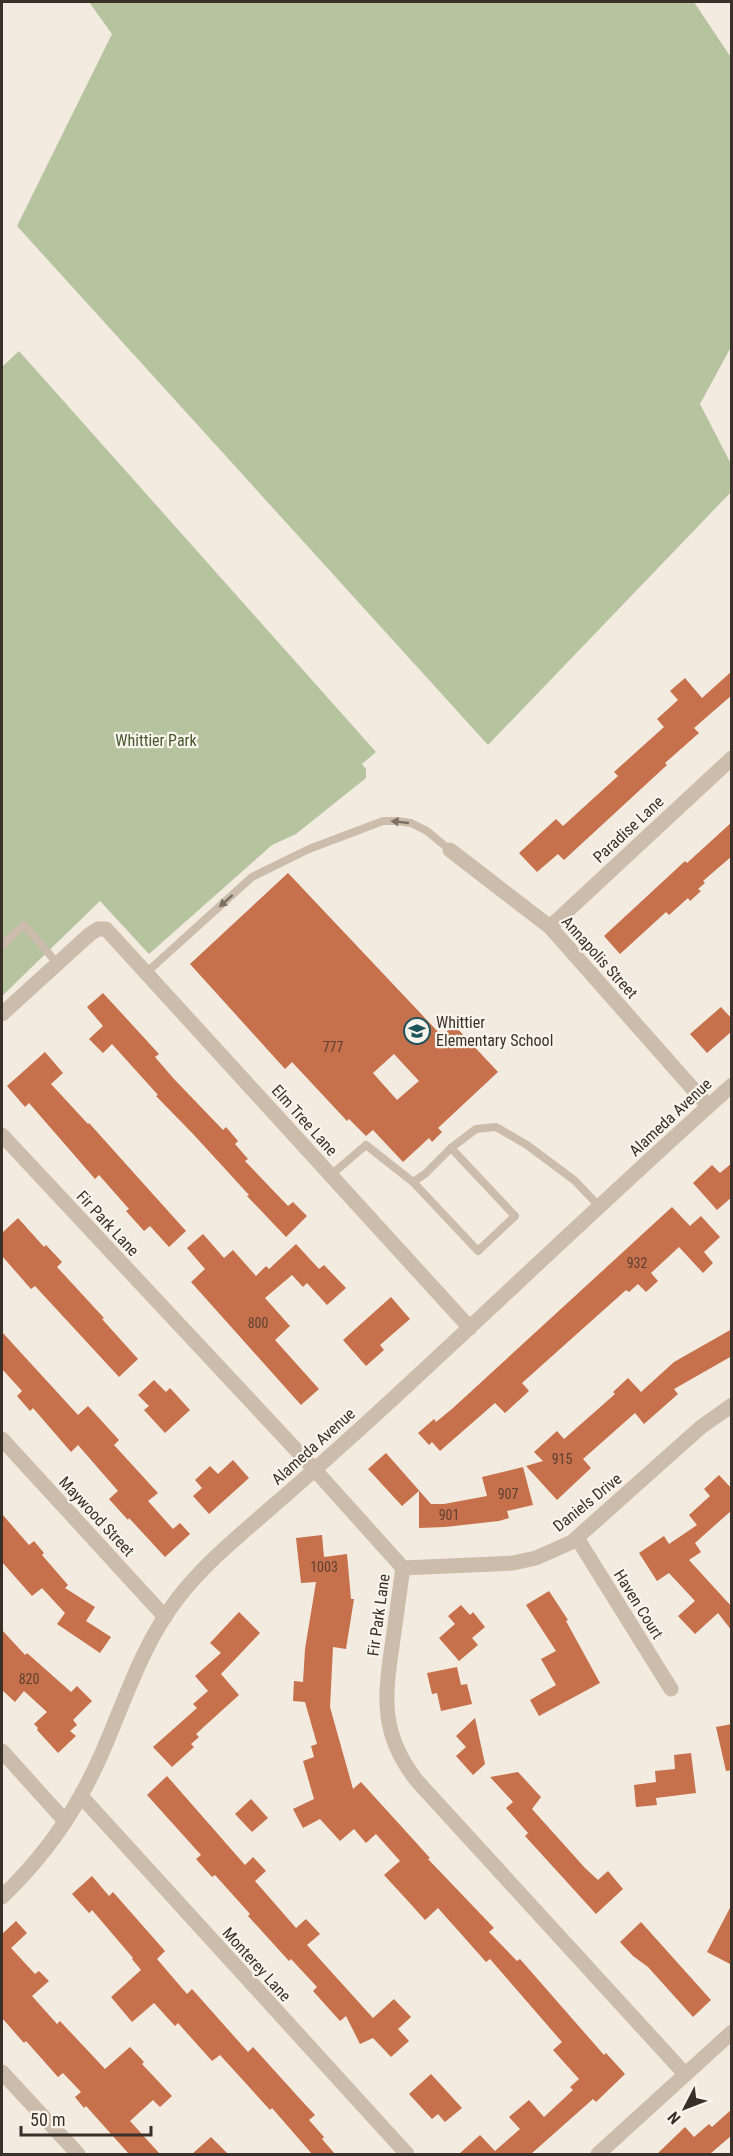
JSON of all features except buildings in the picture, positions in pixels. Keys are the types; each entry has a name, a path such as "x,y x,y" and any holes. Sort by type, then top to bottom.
{"street":[{"name":"Paradise Lane","path":"550,927 732,758"},
{"name":"Annapolis Street","path":"450,850 550,927 708,1106"},
{"name":"Elm Tree Lane","path":"57,963 95,930 105,928 470,1328"},
{"path":"2,1014 57,963"},
{"name":"Alameda Avenue","path":"2,1897 36,1863 81,1796 143,1657 165,1617 193,1580 221,1551 315,1470 732,1085"},
{"name":"Fir Park Lane","path":"2,1135 315,1470 403,1568 386,1687 386,1710 399,1753 417,1781 685,2074"},
{"name":"Daniels Drive","path":"403,1568 513,1563 536,1558 577,1538 701,1427 732,1405"},
{"name":"Maywood Street","path":"2,1439 165,1617"},
{"name":"Haven Court","path":"577,1538 671,1689"},
{"path":"2,1751 65,1821"},
{"name":"Monterey Lane","path":"81,1796 406,2154"},
{"path":"598,2154 732,2032"},
{"path":"2,2072 78,2154"}],"lane":[{"path":"147,972 252,877 309,849 383,821 396,820 411,823 428,831 450,850"},
{"path":"2,945 24,925 57,963"},
{"path":"413,1182 476,1129 496,1127 527,1145 574,1180 600,1207"},
{"path":"331,1175 366,1145 413,1182 478,1251 515,1216 451,1148"}],"green space":[{"path":"89,2 694,2 732,59 731,347 700,404 731,464 731,492 488,745 17,226 112,34"},
{"name":"Whittier Park","path":"19,351 376,752 362,764 366,769 366,778 296,834 272,845 149,954 100,901 2,996 2,367"}],"place":[{"name":"Whittier Elementary School","path":"417,1031"}]}
